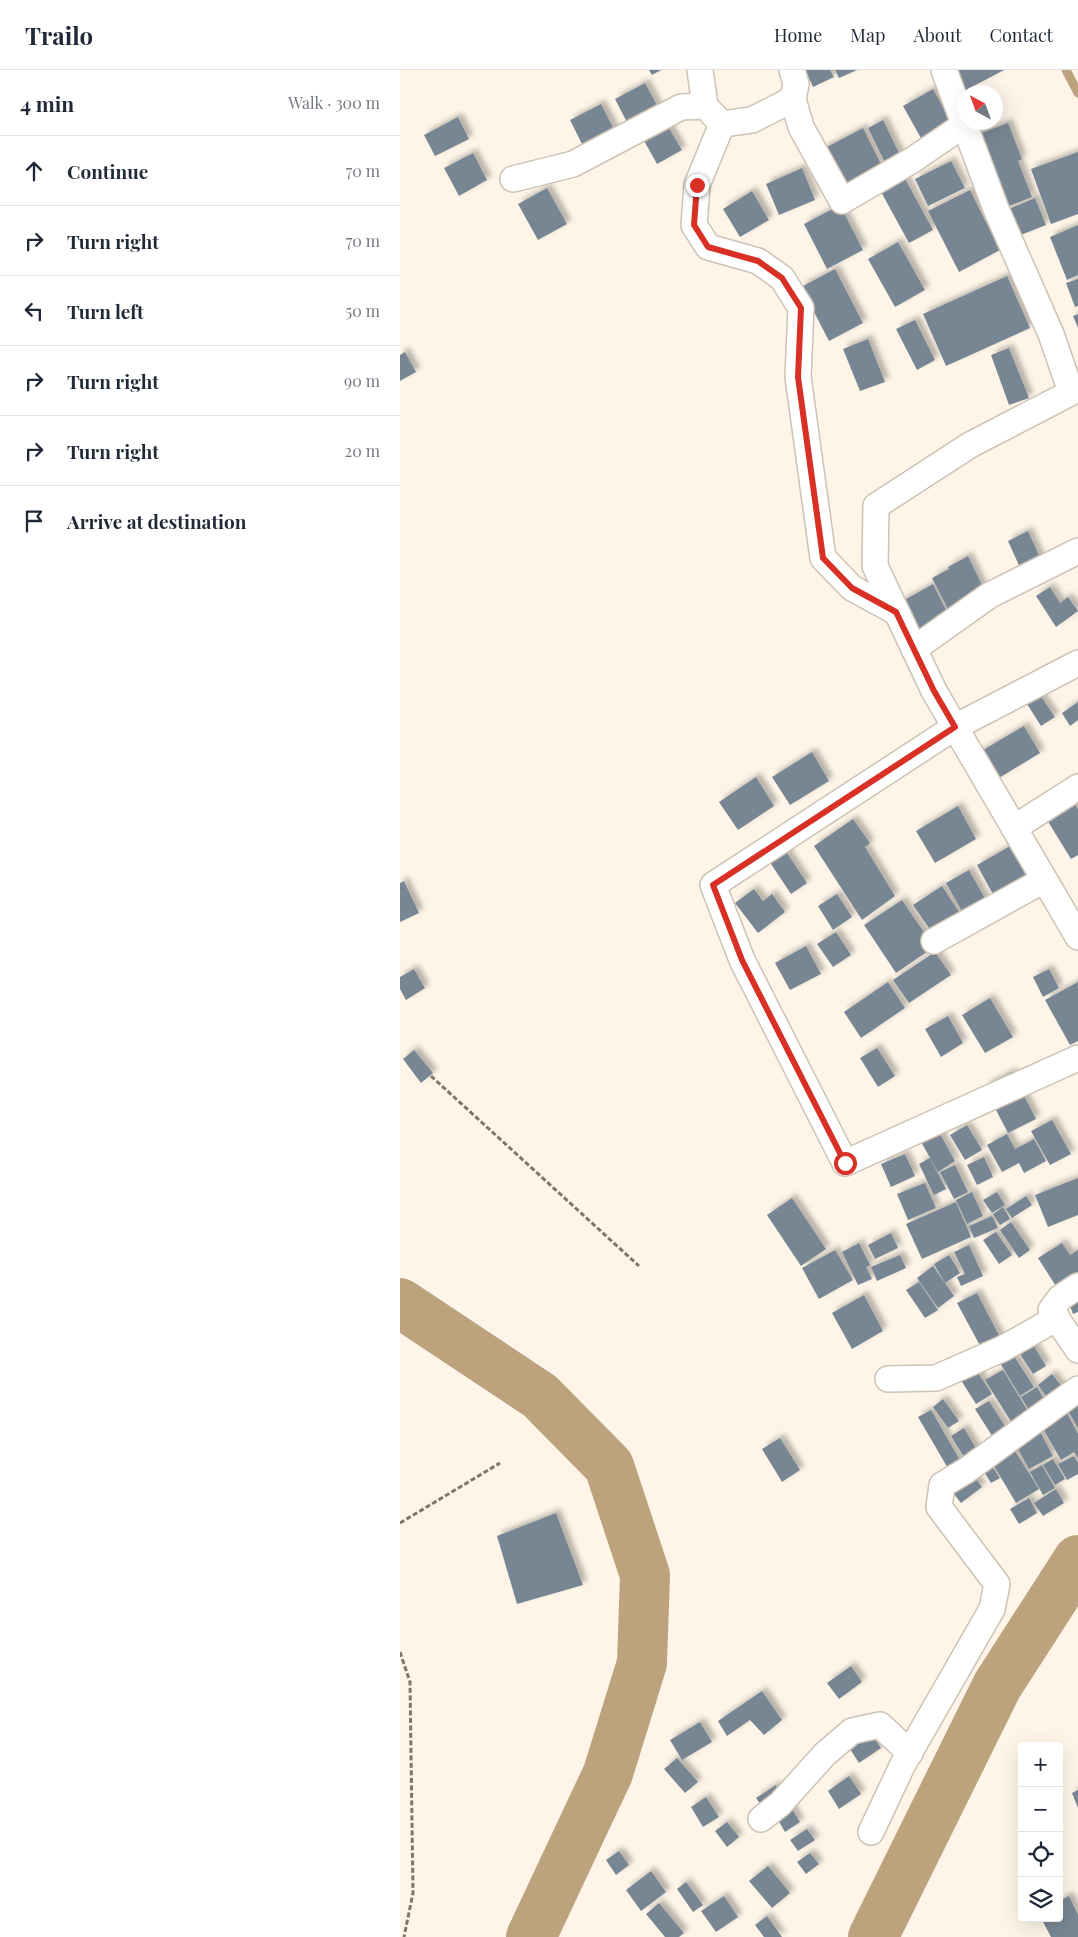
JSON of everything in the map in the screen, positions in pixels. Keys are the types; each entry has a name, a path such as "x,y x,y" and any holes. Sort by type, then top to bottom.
{"street":[{"path":"700,70 714,115 697,185 694,225 708,247 758,261 782,278 801,308 798,377 823,558 852,588 896,612"},
{"path":"792,70 796,84 793,99 801,127 842,200 911,161 958,129"},
{"path":"944,70 958,108"},
{"path":"512,179 573,164 681,108 752,120 793,99"},
{"path":"966,130 996,209 1074,391 970,445 876,506 875,566 934,691 1044,880 1071,911 1078,937"},
{"path":"914,649 990,595 1078,551"},
{"path":"1078,663 955,727 713,885 742,960 845,1163 1078,1058"},
{"path":"1014,828 1078,787"},
{"path":"934,941 1044,880"},
{"path":"1078,1286 1060,1298 1051,1310 1078,1350"},
{"path":"888,1379 936,1378 1002,1348 1057,1318"},
{"path":"871,1832 910,1753 992,1609 997,1584 939,1508 942,1485 966,1470 1078,1389"},
{"path":"761,1819 780,1804 825,1754 852,1731 880,1725 910,1753"}],"path":[{"path":"431,1076 639,1266"},
{"path":"400,1524 500,1463"},
{"path":"400,1652 410,1682 413,1893 404,1937"}],"building":[{"path":"649,70 661,70 652,75"},
{"path":"805,70 830,70 834,77 813,87"},
{"path":"835,70 857,70 839,78"},
{"path":"953,70 1004,70 975,85 961,85"},
{"path":"645,83 660,111 629,126 615,99"},
{"path":"933,89 952,123 922,140 903,106"},
{"path":"601,104 616,133 584,148 570,120"},
{"path":"458,117 469,139 435,156 424,135"},
{"path":"883,120 901,157 886,165 868,128"},
{"path":"1008,123 1022,159 1018,161 1032,197 1002,209 973,136 989,130 1003,130 1003,125"},
{"path":"667,125 682,150 657,164 643,139"},
{"path":"863,128 882,166 840,188 821,150"},
{"path":"1078,152 1078,214 1051,224 1031,169"},
{"path":"473,153 487,180 459,196 444,168"},
{"path":"951,161 965,188 928,206 915,179"},
{"path":"802,168 815,200 779,215 766,184"},
{"path":"904,177 933,230 909,243 880,190"},
{"path":"547,188 567,224 538,240 518,204"},
{"path":"970,190 1000,250 959,272 928,211"},
{"path":"752,191 769,220 740,237 723,209"},
{"path":"1035,198 1046,225 1013,238 1002,212"},
{"path":"840,205 863,250 827,269 804,224"},
{"path":"1078,225 1078,275 1067,280 1050,237"},
{"path":"898,242 925,290 895,307 868,259"},
{"path":"835,269 863,323 829,341 801,287"},
{"path":"1007,276 1030,328 946,366 923,314"},
{"path":"1078,279 1078,306 1075,307 1066,283"},
{"path":"1078,314 1078,328 1073,316"},
{"path":"915,320 935,360 917,370 896,329"},
{"path":"868,339 885,382 860,391 843,349"},
{"path":"1009,348 1029,398 1009,405 991,355"},
{"path":"405,352 416,372 400,381 400,355"},
{"path":"1028,531 1042,562 1022,572 1008,541"},
{"path":"968,556 985,591 948,609 932,578"},
{"path":"933,584 949,616 918,638 899,603"},
{"path":"1050,587 1060,603 1068,597 1078,611 1056,627 1036,596"},
{"path":"1040,695 1055,717 1041,726 1027,704"},
{"path":"1078,702 1078,720 1070,726 1062,713"},
{"path":"1024,726 1040,753 994,781 978,753"},
{"path":"812,752 829,781 790,805 772,777"},
{"path":"756,777 774,806 738,830 719,802"},
{"path":"1074,803 1078,809 1078,855 1071,859 1047,820"},
{"path":"958,806 976,839 935,863 916,831"},
{"path":"853,819 870,843 865,847 895,896 862,920 814,846"},
{"path":"1012,845 1032,880 996,900 977,865"},
{"path":"785,850 807,883 791,894 769,861"},
{"path":"969,870 987,902 964,915 946,883"},
{"path":"404,881 419,913 400,922 400,883"},
{"path":"942,886 961,915 933,934 913,905"},
{"path":"754,889 763,901 772,894 785,912 758,933 735,903"},
{"path":"837,894 852,917 833,930 818,906"},
{"path":"902,900 934,947 896,973 864,925"},
{"path":"836,932 851,955 833,967 817,944"},
{"path":"806,946 821,974 790,990 775,963"},
{"path":"935,952 951,975 909,1003 893,980"},
{"path":"414,969 425,988 406,1000 400,989 400,977"},
{"path":"1049,969 1059,988 1043,997 1033,977"},
{"path":"888,982 905,1008 861,1038 844,1012"},
{"path":"1078,982 1078,1041 1070,1045 1045,1000"},
{"path":"990,998 1013,1037 985,1053 962,1015"},
{"path":"948,1016 963,1043 941,1057 925,1029"},
{"path":"877,1048 895,1076 878,1087 860,1058"},
{"path":"414,1050 433,1073 421,1083 403,1059"},
{"path":"1012,1072 1036,1119 1008,1133 984,1087"},
{"path":"1052,1120 1071,1154 1050,1165 1031,1131"},
{"path":"967,1125 982,1150 965,1160 950,1135"},
{"path":"938,1130 955,1161 938,1172 920,1140"},
{"path":"1007,1134 1015,1149 1034,1139 1046,1161 1024,1173 1019,1163 1002,1172 987,1145"},
{"path":"905,1154 915,1176 891,1187 881,1164"},
{"path":"984,1157 993,1177 977,1185 967,1165"},
{"path":"930,1158 946,1189 934,1195 919,1164"},
{"path":"955,1165 968,1192 954,1199 940,1172"},
{"path":"1078,1178 1078,1215 1048,1227 1035,1195"},
{"path":"925,1183 936,1208 908,1220 897,1194"},
{"path":"972,1192 983,1216 967,1224 956,1200"},
{"path":"997,1192 1005,1205 992,1213 983,1200"},
{"path":"1026,1196 1032,1205 1012,1218 1006,1209"},
{"path":"792,1198 826,1249 801,1266 767,1215"},
{"path":"956,1202 971,1237 922,1259 906,1224"},
{"path":"1003,1207 1010,1219 1000,1225 993,1214"},
{"path":"992,1216 998,1228 974,1238 969,1226"},
{"path":"1011,1222 1030,1250 1019,1258 1000,1230"},
{"path":"996,1232 1012,1255 999,1264 983,1240"},
{"path":"891,1233 898,1248 875,1259 868,1245"},
{"path":"859,1243 870,1265 866,1267 872,1279 858,1285 842,1252"},
{"path":"1062,1243 1070,1255 1078,1250 1078,1279 1059,1291 1038,1258"},
{"path":"969,1245 983,1276 961,1286 957,1277 965,1274 954,1252"},
{"path":"835,1250 853,1280 819,1299 802,1268"},
{"path":"900,1255 906,1268 877,1281 871,1267"},
{"path":"949,1255 960,1273 945,1283 934,1264"},
{"path":"933,1266 954,1296 938,1308 917,1278"},
{"path":"919,1282 938,1310 925,1318 906,1290"},
{"path":"977,1293 1003,1343 984,1353 957,1303"},
{"path":"864,1295 883,1331 852,1349 832,1313"},
{"path":"1078,1297 1078,1312 1073,1314 1068,1301"},
{"path":"1032,1343 1046,1366 1033,1374 1018,1351"},
{"path":"1010,1350 1034,1387 1020,1396 997,1358"},
{"path":"974,1367 992,1394 976,1404 959,1377"},
{"path":"1003,1370 1032,1418 1015,1428 985,1380"},
{"path":"1052,1374 1066,1392 1051,1403 1038,1385"},
{"path":"1037,1387 1049,1408 1033,1417 1021,1397"},
{"path":"943,1399 959,1421 948,1428 933,1407"},
{"path":"989,1401 1008,1431 994,1439 975,1409"},
{"path":"1078,1406 1078,1428 1068,1411"},
{"path":"931,1410 961,1462 949,1470 918,1417"},
{"path":"1067,1413 1078,1434 1078,1458 1074,1452 1061,1460 1042,1427"},
{"path":"964,1428 980,1455 967,1462 951,1436"},
{"path":"1038,1428 1053,1456 1029,1469 1014,1442"},
{"path":"780,1438 800,1470 782,1482 762,1449"},
{"path":"1013,1448 1039,1489 1016,1503 991,1461"},
{"path":"1074,1456 1078,1463 1078,1474 1067,1480 1058,1464"},
{"path":"1053,1459 1065,1479 1055,1485 1043,1465"},
{"path":"989,1462 1000,1478 991,1483 981,1467"},
{"path":"1042,1465 1055,1488 1043,1495 1030,1472"},
{"path":"970,1472 982,1487 961,1503 949,1488"},
{"path":"1056,1489 1064,1503 1043,1516 1034,1503"},
{"path":"1029,1498 1037,1513 1019,1524 1010,1509"},
{"path":"556,1513 583,1585 517,1604 497,1536"},
{"path":"851,1666 862,1682 839,1699 827,1683"},
{"path":"762,1691 782,1720 764,1735 750,1720 727,1736 718,1721"},
{"path":"862,1720 881,1748 859,1763 841,1735"},
{"path":"700,1722 712,1742 682,1760 670,1740"},
{"path":"677,1758 698,1782 685,1793 664,1769"},
{"path":"849,1776 861,1794 839,1809 828,1791"},
{"path":"776,1785 785,1799 766,1812 756,1798"},
{"path":"1078,1790 1078,1808 1072,1793"},
{"path":"706,1797 719,1817 703,1827 691,1807"},
{"path":"790,1806 800,1822 785,1832 775,1815"},
{"path":"727,1822 739,1837 727,1847 715,1831"},
{"path":"807,1829 815,1840 798,1851 790,1840"},
{"path":"619,1851 629,1865 616,1875 606,1860"},
{"path":"810,1853 819,1864 806,1874 797,1862"},
{"path":"768,1866 790,1893 772,1908 749,1881"},
{"path":"651,1871 666,1892 641,1911 626,1890"},
{"path":"686,1882 703,1905 693,1912 677,1889"},
{"path":"724,1896 738,1917 716,1932 701,1911"},
{"path":"1069,1896 1078,1915 1078,1937 1051,1937 1043,1922 1063,1922 1063,1899"},
{"path":"659,1903 684,1933 679,1937 665,1937 646,1914"},
{"path":"767,1916 782,1937 764,1937 755,1925"}],"waterway":[{"path":"1066,70 1078,93"},
{"path":"400,1303 540,1396 609,1466 645,1575 642,1663 608,1773 531,1937"},
{"path":"873,1937 997,1686 1078,1560"}],"route":[{"path":"697,185 694,225 708,247 758,261 782,278 801,308 798,377 823,558 852,588 896,612 934,691 955,727 713,885 742,960 845,1163"}]}
